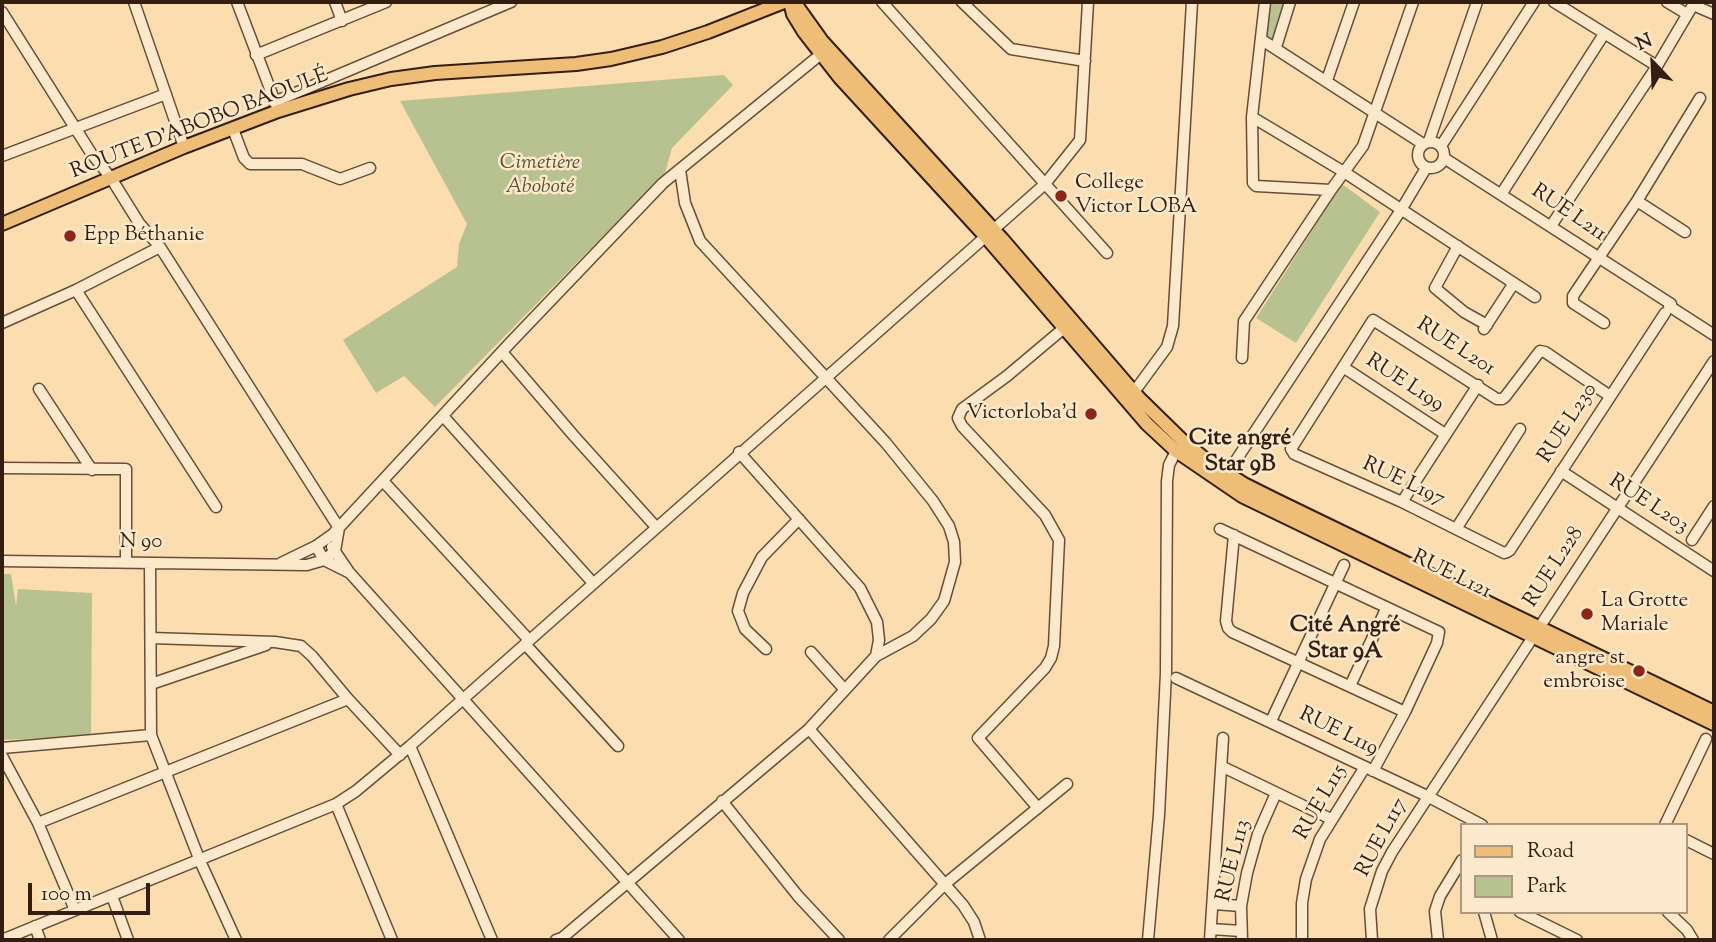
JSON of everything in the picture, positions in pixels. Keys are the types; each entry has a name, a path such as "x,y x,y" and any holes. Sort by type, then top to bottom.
{"main road":[{"name":"ROUTE D'ABOBO BAOULÉ","path":"2,224 233,129 276,106 402,77 611,59 662,47 760,6 784,2"},
{"path":"791,2 799,23 824,51 1134,392 1183,441 1227,474 1536,633 1714,712"},
{"name":"RUE L121","path":"989,233 1064,328 1147,424 1177,451 1242,496 1536,633 1714,724"}],"street":[{"path":"134,2 184,147"},
{"path":"237,2 276,106 511,2"},
{"path":"335,2 342,21"},
{"path":"256,55 386,2"},
{"path":"882,2 1107,253"},
{"path":"962,2 1010,49 1084,61"},
{"path":"2,940 336,804 400,755 739,452 1045,184 1080,140 1088,2"},
{"path":"1134,392 1167,346 1173,326 1192,2"},
{"path":"1265,2 1252,117 1253,183 1256,186 1331,190"},
{"path":"1276,47 1290,2"},
{"path":"1327,80 1354,2"},
{"path":"1242,358 1244,321 1363,146 1413,2"},
{"path":"1426,168 1417,157 1417,152 1426,143 1477,2"},
{"path":"1227,474 1426,168 1439,165 1444,158 1441,146 1534,2"},
{"path":"1554,2 1657,66"},
{"path":"1667,2 1687,15"},
{"path":"1551,226 1657,66 1693,5 1714,14"},
{"path":"2,12 75,129 111,178 139,223 160,247 339,528 335,551 324,560"},
{"path":"1502,193 1604,34"},
{"path":"1262,40 1376,114 1426,143 1441,146"},
{"name":"N 90","path":"281,563 321,544 339,528 663,183 824,51"},
{"path":"2,156 166,94"},
{"path":"1604,323 1572,300 1700,98"},
{"path":"1252,117 1344,172 1535,297"},
{"path":"233,129 244,158 250,164 302,164 340,179 370,169"},
{"name":"RUE L211","path":"1444,158 1502,193 1668,307 1714,335"},
{"path":"561,939 809,729 876,656 913,635 931,619 944,601 955,562 954,542 949,526 933,501 826,377 700,241 685,203 680,170"},
{"path":"1637,201 1685,232"},
{"path":"1458,246 1435,288 1485,328 1514,284"},
{"path":"2,323 76,290 160,247"},
{"path":"76,290 216,507"},
{"name":"RUE L230","path":"1504,552 1510,550 1668,307"},
{"name":"RUE L201","path":"1343,367 1370,323 1376,320 1497,399 1502,400 1540,351 1610,396"},
{"path":"1038,808 978,737 1045,668 1051,658 1054,646 1059,540 1045,515 962,426 958,418 962,409 1007,376 1064,328"},
{"path":"502,352 656,527"},
{"name":"RUE L228","path":"1427,796 1714,361"},
{"name":"RUE L199","path":"1343,367 1445,434"},
{"name":"RUE L197","path":"1343,367 1292,445 1294,454 1402,502 1504,552"},
{"path":"1402,502 1478,385"},
{"path":"39,389 92,470"},
{"path":"443,416 593,583"},
{"path":"1455,529 1520,429"},
{"path":"1148,940 1159,815 1166,673 1167,481 1169,465 1177,451"},
{"path":"739,452 848,574 869,605 877,622 879,640 876,656"},
{"path":"2,468 126,469 126,563"},
{"name":"RUE L203","path":"1561,471 1714,571"},
{"path":"383,481 618,746"},
{"path":"1692,540 1714,506"},
{"path":"766,649 745,629 738,611 743,593 762,557 799,519"},
{"path":"1220,529 1386,608 1350,686"},
{"path":"1234,535 1226,621 1228,628 1405,712"},
{"path":"321,544 335,551 349,572 679,940"},
{"path":"321,544 324,560"},
{"path":"324,560 349,572"},
{"name":"N 90","path":"2,561 307,565 324,560"},
{"path":"150,563 151,735 200,860 236,940"},
{"path":"1271,721 1344,565"},
{"name":"RUE L115","path":"1302,940 1302,903 1306,879 1320,839 1405,712 1437,643 1439,632 1386,608"},
{"path":"151,638 275,642 301,646 400,755"},
{"path":"151,684 275,642"},
{"path":"811,652 845,690"},
{"name":"RUE L119","path":"1176,678 1271,721 1478,823"},
{"path":"38,823 348,699"},
{"path":"809,729 945,884 974,922 980,940"},
{"path":"2,748 151,735"},
{"path":"1210,940 1223,738"},
{"path":"1666,823 1706,738"},
{"path":"410,746 492,940"},
{"path":"2,756 38,823 75,910"},
{"path":"1223,767 1331,819"},
{"path":"889,940 945,884 1067,784"},
{"name":"RUE L113","path":"1241,936 1241,906 1258,834 1276,793"},
{"name":"RUE L117","path":"1372,940 1370,909 1382,871 1427,796"},
{"path":"722,801 798,897 839,940"},
{"path":"336,804 392,940"},
{"path":"1688,841 1714,855"},
{"path":"1438,940 1435,911 1440,896 1460,863"},
{"path":"1452,876 1460,881"},
{"path":"112,896 128,940"},
{"path":"1214,904 1241,906"},
{"path":"1485,914 1492,940"},
{"path":"1524,914 1577,940"},
{"path":"1670,914 1687,930 1693,940"},
{"path":"35,926 40,940"},
{"path":"1212,929 1241,936"}],"green space":[{"path":"1267,2 1285,2 1275,43 1265,37"},
{"name":"Cimetière Aboboté","path":"724,75 733,85 672,148 665,173 435,407 404,376 376,393 343,340 457,267 459,244 467,224 400,101"},
{"path":"1342,184 1380,212 1296,343 1256,318"},
{"path":"2,574 11,574 16,606 18,589 92,593 91,736 2,740"}],"place":[{"name":"College Victor LOBA","path":"1061,196"},
{"name":"Epp Béthanie","path":"70,236"},
{"name":"Victorloba'd","path":"1091,414"},
{"name":"La Grotte Mariale","path":"1587,614"},
{"name":"angre st embroise","path":"1639,671"}],"district":[{"name":"Cite angré Star 9B","path":"1240,453"},
{"name":"Cité Angré Star 9A","path":"1345,640"}]}
